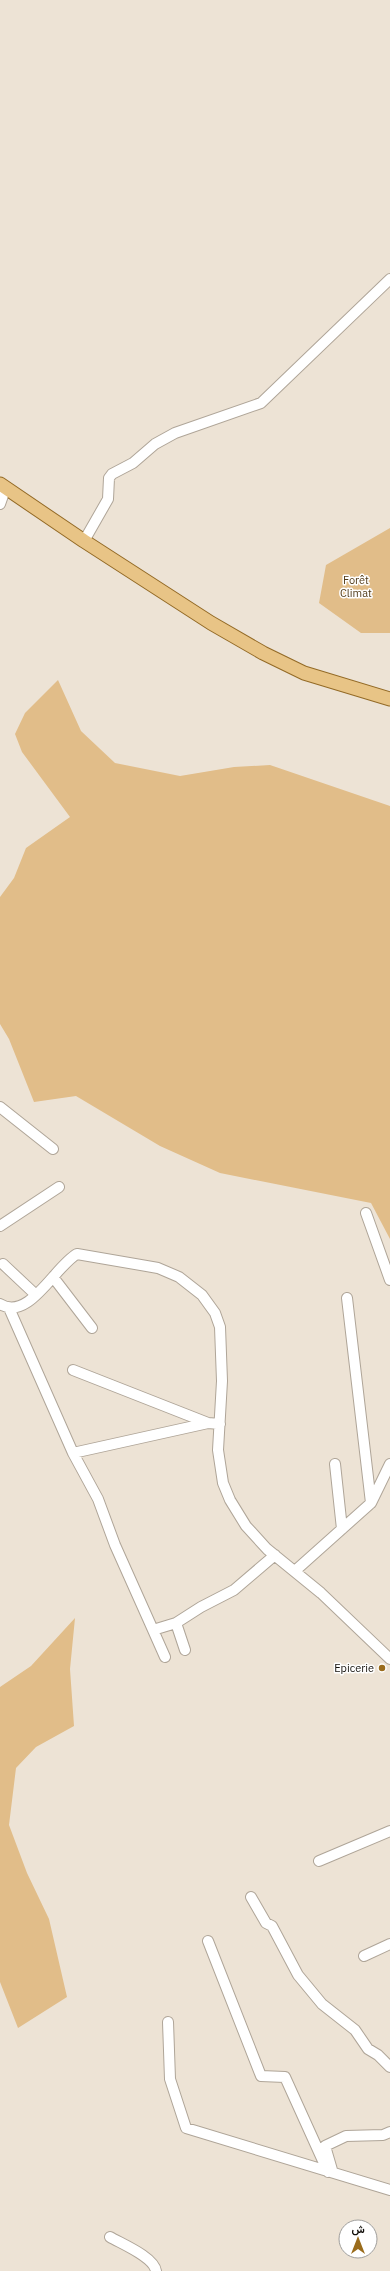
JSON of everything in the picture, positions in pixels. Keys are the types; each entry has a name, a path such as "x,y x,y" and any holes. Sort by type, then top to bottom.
{"main road":[{"path":"3,486 84,541 211,623 263,653 304,673 390,699"}],"street":[{"path":"84,541 108,499 109,478 112,474 133,463 155,444 175,433 261,403 390,278"},
{"path":"0,504 3,486"},
{"path":"0,1107 52,1150"},
{"path":"0,1226 59,1187"},
{"path":"366,1213 390,1280"},
{"path":"165,1657 134,1584 114,1545 98,1499 73,1453 5,1306 22,1306 36,1296 68,1260 77,1254 96,1256 158,1268 180,1277 202,1295 215,1313 220,1327 222,1381 218,1450 223,1484 230,1500 246,1526 275,1555 296,1570 390,1659"},
{"path":"3,1264 36,1296"},
{"path":"53,1277 92,1328"},
{"path":"347,1298 371,1503"},
{"path":"73,1370 208,1423 220,1424"},
{"path":"73,1453 208,1423"},
{"path":"335,1464 342,1529"},
{"path":"296,1570 371,1503 390,1464"},
{"path":"153,1630 176,1623 201,1607 234,1590 275,1555"},
{"path":"176,1623 184,1650"},
{"path":"318,1861 390,1831"},
{"path":"251,1897 266,1923 272,1926 298,1975 322,2004 355,2030 368,2049 382,2058 390,2067"},
{"path":"208,1941 261,2076 285,2077 330,2173"},
{"path":"364,1956 390,1944"},
{"path":"168,2022 170,2079 186,2128 390,2190"},
{"path":"330,2173 325,2146 346,2136 382,2135 390,2132"},
{"path":"110,2237 148,2258 155,2267 156,2271"}],"green space":[{"name":"Forêt Climat","path":"390,528 390,633 361,633 319,603 326,565"},
{"path":"58,680 81,731 115,763 180,776 234,767 270,765 390,806 390,1239 371,1203 220,1173 160,1146 76,1096 34,1102 9,1039 0,1024 0,897 14,878 26,848 70,817 22,752 15,734 25,713"},
{"path":"75,1618 70,1669 74,1726 36,1747 16,1768 9,1825 27,1873 49,1919 67,1997 18,2028 0,1982 0,1687 31,1666"}],"place":[{"name":"Epicerie","path":"382,1668"}]}
